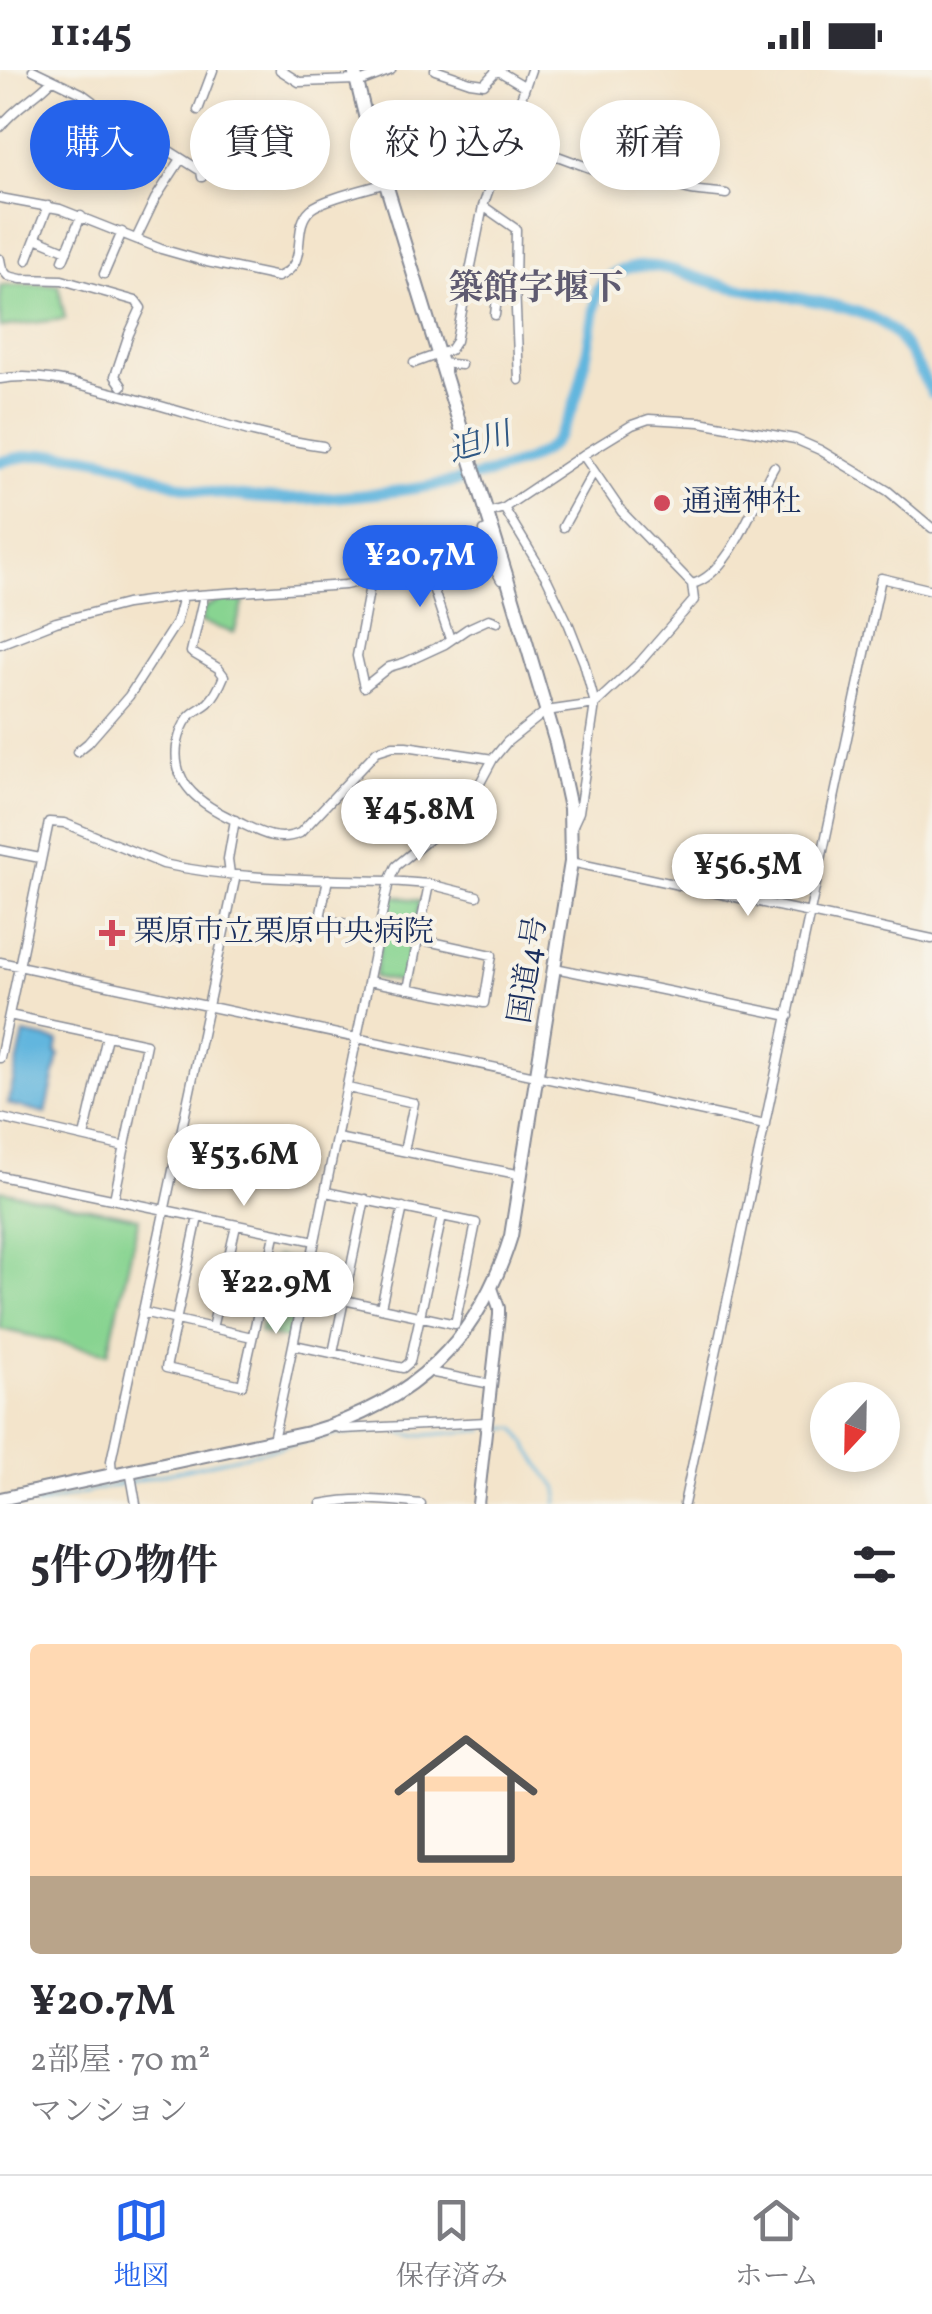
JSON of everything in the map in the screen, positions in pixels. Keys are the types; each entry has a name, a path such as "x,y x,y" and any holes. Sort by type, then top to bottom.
{"highway":[{"name":"国道4号","path":"0,1499 112,1474 132,1479 333,1426 388,1400 429,1370 461,1335 492,1288 511,1236 556,968 572,828 567,789 508,578 463,439 451,420 440,359 388,190"}],"main road":[{"path":"478,1504 500,1315 492,1288"}],"street":[{"path":"34,70 81,93 127,131 190,164"},
{"path":"202,100 213,70"},
{"path":"280,70 300,82 356,78 392,70"},
{"path":"435,70 484,84 497,70 524,86"},
{"path":"519,100 531,70"},
{"path":"0,126 52,80"},
{"path":"560,157 625,182 642,178 726,194"},
{"path":"136,239 181,159"},
{"path":"0,198 48,206 207,262 278,277 296,264 302,226 311,209 363,190"},
{"path":"440,359 456,341 488,190"},
{"path":"27,260 48,206"},
{"path":"483,206 516,230 514,286 519,380"},
{"path":"36,238 65,256 81,216"},
{"path":"104,274 122,232"},
{"path":"0,259 8,276 62,280 136,301 141,308 115,376 122,386"},
{"path":"464,295 508,299"},
{"path":"495,315 496,298"},
{"path":"414,363 440,359 460,364"},
{"path":"0,379 18,376 74,383 323,446"},
{"path":"486,510 504,508 582,455 648,419 700,422 795,439 888,491 932,528"},
{"path":"273,1440 388,880 396,866 466,808 507,742 546,711 595,704 640,662 694,600 692,584 622,512 582,455"},
{"path":"692,584 704,580 720,566 774,468"},
{"path":"563,527 594,471"},
{"path":"504,508 547,579 569,625 595,704 579,812 572,828"},
{"path":"492,528 484,532 487,554 501,580 508,578"},
{"path":"0,644 56,622 126,604 183,596 345,585 487,554"},
{"path":"426,567 450,639"},
{"path":"684,1504 881,578 932,590"},
{"path":"371,580 358,656 364,687 389,667 444,644 489,619 497,622"},
{"path":"204,595 190,652 218,668 224,676 207,704 190,715 179,734 175,760 181,781 212,810 282,838 300,833 378,752 392,746 494,760"},
{"path":"77,752 130,696 176,623 183,596"},
{"path":"112,1474 111,1461 233,874 228,858 235,820"},
{"path":"0,1058 49,822 64,823 163,864 233,874 429,884 477,896"},
{"path":"0,850 40,858"},
{"path":"571,862 932,939"},
{"path":"328,879 320,918 380,931"},
{"path":"408,988 429,884"},
{"path":"369,981 484,1003 492,955 418,939"},
{"path":"0,962 765,1125"},
{"path":"556,968 789,1016"},
{"path":"9,1014 146,1044 114,1199"},
{"path":"84,1137 107,1036"},
{"path":"348,1088 414,1103 404,1151"},
{"path":"0,1118 125,1147"},
{"path":"338,1138 522,1175"},
{"path":"0,1176 315,1241"},
{"path":"326,1192 476,1223 456,1324 344,1300"},
{"path":"333,1353 365,1199"},
{"path":"381,1307 403,1207"},
{"path":"294,1345 403,1368 410,1362 442,1216"},
{"path":"198,1218 166,1368 242,1385 275,1234"},
{"path":"212,1328 236,1226"},
{"path":"142,1312 252,1337"},
{"path":"429,1370 491,1384"},
{"path":"333,1426 342,1430 486,1427"},
{"path":"132,1479 136,1504"},
{"path":"321,1504 377,1499 420,1504"}],"green space":[{"path":"58,284 65,319 0,327 0,286"},
{"path":"228,598 244,602 234,633 201,622 205,607"},
{"path":"390,895 420,901 403,983 374,977"},
{"path":"0,1190 139,1218 108,1353 0,1329"},
{"path":"276,1256 307,1262 291,1340 259,1333"}],"water":[{"path":"24,1034 58,1041 59,1055 46,1113 8,1104"}],"waterway":[{"name":"迫川","path":"0,462 60,454 90,457 192,489 275,499 379,493 503,469 534,457 554,442 564,428 578,391 598,290 617,272 643,266 824,303 877,320 902,343 932,393"},
{"path":"492,1429 516,1428 557,1487 557,1504"},
{"path":"393,1430 416,1436 484,1430"},
{"path":"36,1504 337,1434 385,1431"}],"place":[{"name":"通遖神社","path":"662,503"},
{"name":"栗原市立栗原中央病院","path":"112,933"}],"district":[{"name":"築館字堰下","path":"536,290"}]}
